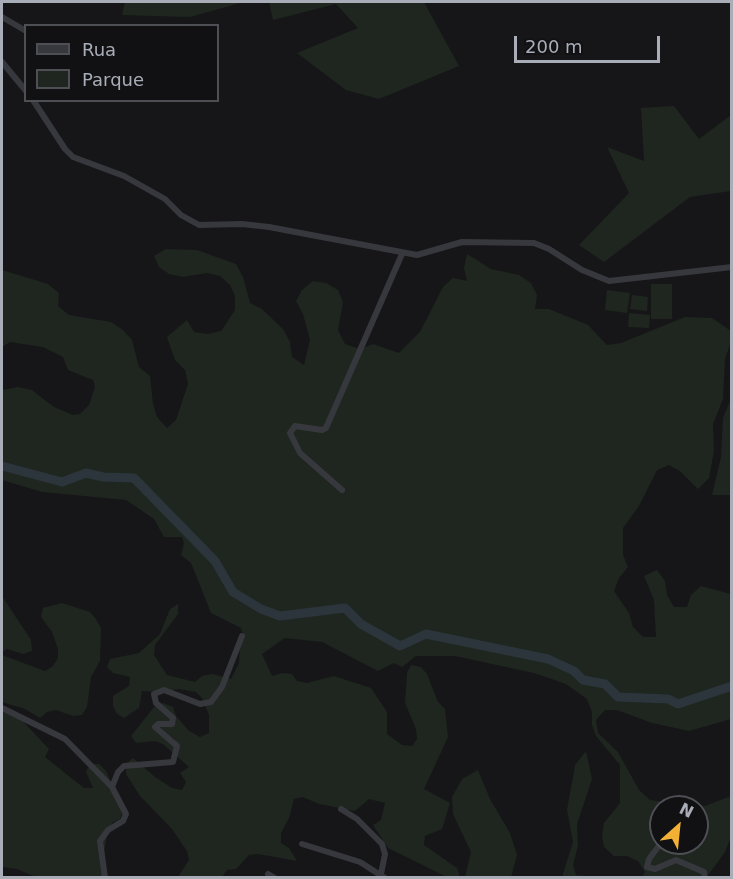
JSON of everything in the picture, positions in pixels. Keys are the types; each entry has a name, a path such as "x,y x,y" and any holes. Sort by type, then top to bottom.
{"street":[{"path":"2,17 24,30"},
{"path":"2,62 24,89"},
{"path":"34,102 65,149 74,157 134,181 165,199 190,222 199,225 242,224 269,227 359,243 402,254 417,255 462,242 534,243 549,249 582,270 609,281 732,267"},
{"path":"342,490 300,453 290,433 296,426 322,430 326,428 402,254"},
{"path":"112,787 120,768 124,766 173,762 177,746 155,727 158,724 172,724 173,718 156,703 154,694 164,690 200,704 211,702 222,687 242,636"},
{"path":"2,708 65,739 112,787 126,814 123,821 108,830 100,841 105,878"},
{"path":"302,844 360,862 383,875 385,854 382,844 357,819 341,809"},
{"path":"652,855 647,867 655,869 676,860 704,872 705,878"}],"green space":[{"path":"125,2 244,2 190,17 122,15"},
{"path":"269,2 424,2 459,66 379,99 346,90 297,53 358,28 336,4 273,20"},
{"path":"674,106 699,139 731,115 731,191 690,197 604,262 579,245 629,193 607,147 644,161 641,108"},
{"path":"166,249 197,250 236,264 243,277 250,303 262,309 283,329 290,342 292,357 304,365 310,340 303,314 296,301 302,290 313,281 326,283 338,290 343,302 338,330 345,344 360,349 373,344 399,353 420,332 443,287 453,278 467,281 464,268 467,254 491,269 519,275 531,283 537,295 535,309 549,309 588,325 607,345 621,343 685,317 712,318 731,331 731,342 725,359 723,399 713,424 714,451 709,478 698,489 680,471 669,465 657,470 639,506 623,528 623,555 628,567 619,578 614,591 629,613 633,627 643,637 656,637 654,600 644,576 657,570 665,581 667,595 674,607 687,607 691,595 701,586 731,594 731,719 689,731 652,723 617,710 605,710 596,720 598,733 618,752 639,790 649,799 649,855 709,855 709,804 731,796 731,837 725,852 709,874 702,877 642,877 645,872 638,861 627,856 614,856 604,847 602,835 604,823 620,803 620,765 596,736 587,699 566,684 534,673 455,656 416,656 402,667 394,663 378,671 322,642 285,638 262,654 272,676 282,673 292,674 297,681 307,683 334,676 371,688 387,712 387,734 402,745 412,746 417,739 416,729 405,703 407,673 411,665 421,667 427,674 438,702 445,709 448,737 424,789 450,803 442,829 425,836 424,845 457,868 460,877 447,877 388,848 373,825 381,820 385,803 369,799 355,811 319,804 303,797 294,799 289,818 281,833 281,843 289,848 297,861 258,854 249,855 236,869 227,870 222,877 178,877 189,860 187,851 172,829 140,796 126,774 126,764 133,758 155,777 172,788 182,790 186,782 180,773 189,767 163,744 155,741 136,743 131,736 154,707 163,703 173,707 176,716 189,731 200,737 209,733 209,715 202,698 196,692 179,689 160,692 142,691 139,708 124,718 117,714 113,706 113,696 129,686 130,677 113,673 107,667 110,659 139,653 160,634 170,609 178,604 178,614 155,645 154,655 167,675 195,682 202,676 212,674 231,679 239,663 240,645 244,637 241,628 211,613 191,563 181,555 184,543 182,537 164,537 154,519 126,500 42,492 2,480 2,390 18,387 32,390 54,407 73,415 80,414 89,405 95,387 93,380 68,370 63,357 43,347 10,342 2,347 2,270 48,284 59,293 58,306 69,315 111,322 123,330 132,340 139,367 150,376 157,417 167,428 176,420 188,384 185,370 175,360 167,337 187,320 194,332 208,334 221,331 235,310 235,296 230,285 220,276 207,273 183,277 169,274 159,267 154,256"},
{"path":"651,284 672,284 672,319 651,319"},
{"path":"607,290 630,293 627,313 605,310"},
{"path":"632,295 648,297 647,311 630,309"},
{"path":"629,313 650,315 649,328 628,327"},
{"path":"731,399 731,495 712,495 721,457 723,418"},
{"path":"2,596 31,640 32,651 23,654 7,649 2,652"},
{"path":"62,603 90,612 96,619 101,628 100,661 91,677 87,707 82,715 73,716 56,710 47,712 40,718 25,709 2,702 2,655 45,671 53,666 58,658 58,649 52,632 41,617 43,608"},
{"path":"2,712 18,716 49,749 45,757 84,788 93,788 86,772 90,764 99,764 106,771 123,810 120,819 112,823 108,831 104,852 108,877 36,877 17,869 2,867"},
{"path":"586,751 592,779 577,824 578,845 573,865 576,875 597,877 562,877 573,842 567,810 575,765"},
{"path":"478,770 490,799 510,833 517,855 511,877 465,877 471,852 453,814 452,797 462,779"}],"waterway":[{"path":"2,466 62,482 86,473 103,477 134,478 215,561 233,592 261,609 280,616 345,608 361,624 400,646 426,634 548,659 574,671 583,680 605,684 618,697 668,699 678,704 732,686"}]}
